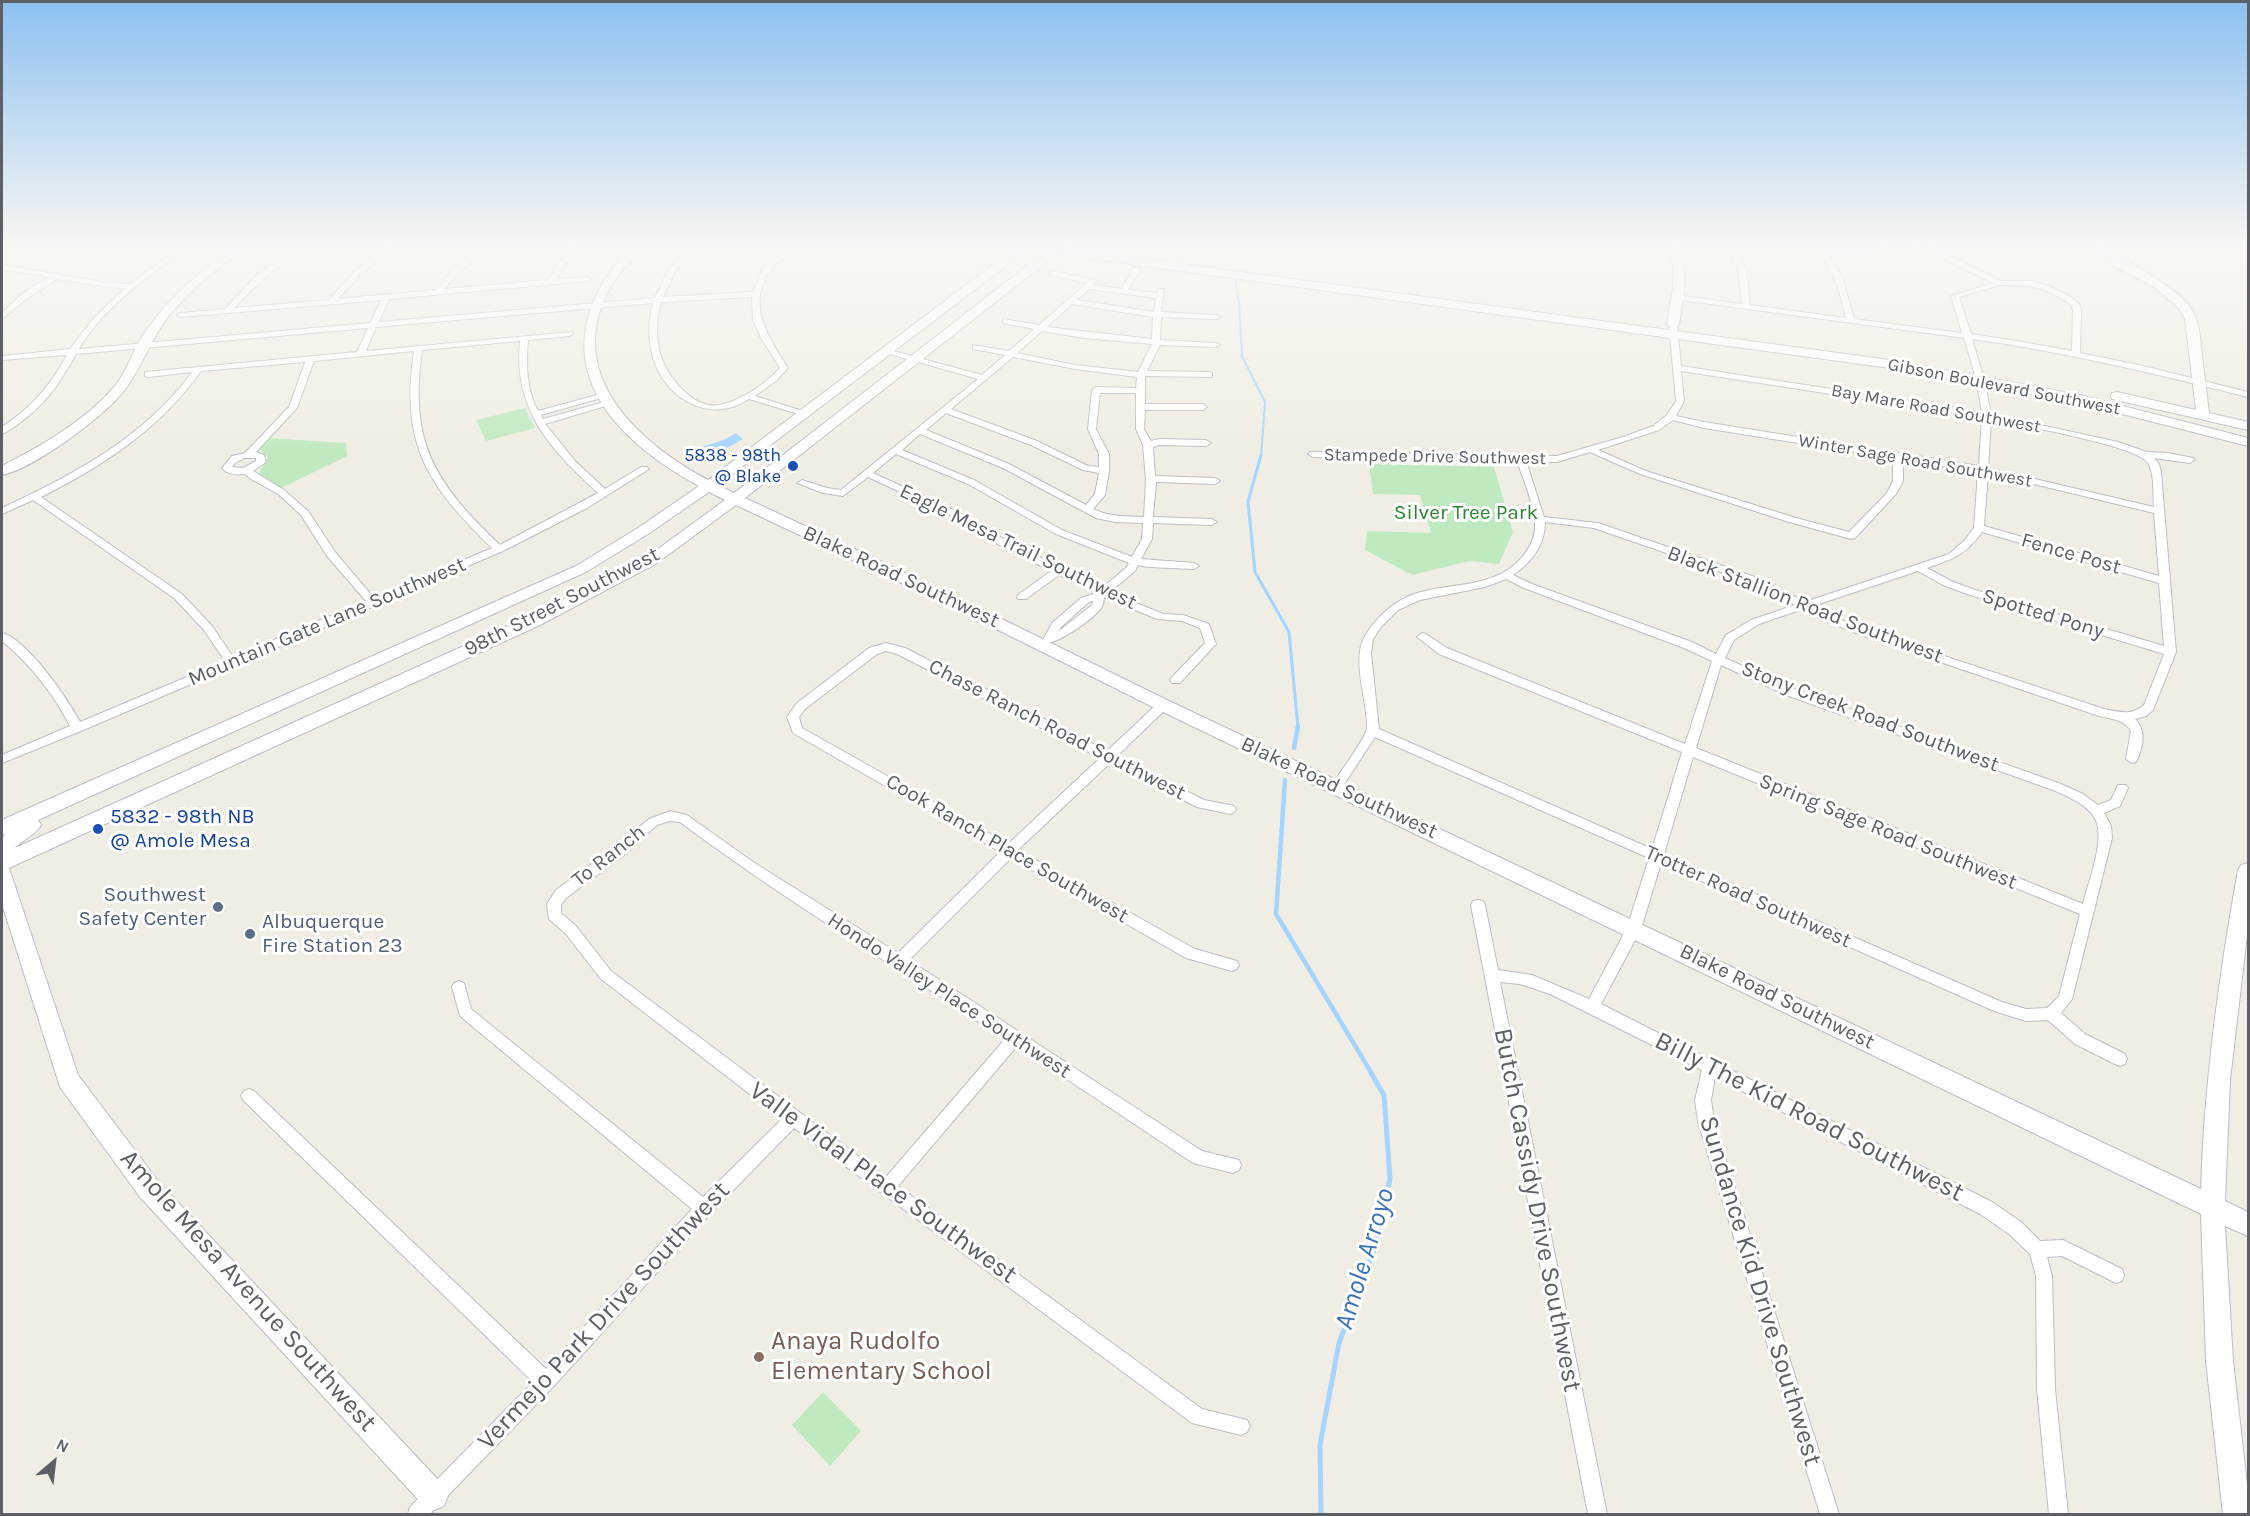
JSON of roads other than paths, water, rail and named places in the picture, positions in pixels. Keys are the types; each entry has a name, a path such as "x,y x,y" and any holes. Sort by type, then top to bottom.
{"street":[{"path":"2,431 38,403 55,384 73,352 103,315"},
{"path":"2,471 66,434 103,406 129,375 143,345 163,315"},
{"path":"360,355 379,315"},
{"path":"2,358 482,315"},
{"name":"Blake Road Southwest","path":"593,315 588,344 592,365 606,400 623,423 653,449 708,485 1047,640 1163,705 1337,786 2248,1224"},
{"path":"655,315 656,355 676,390 701,406 717,408 732,405 751,394 784,368 765,338 757,315"},
{"name":"98th Street Southwest","path":"2,828 581,569 641,532 708,485 937,315"},
{"name":"98th Street Southwest","path":"2,862 534,621 652,560 735,499 973,315"},
{"path":"802,483 843,492 920,432 1057,315"},
{"path":"1047,640 1056,625 1085,600 1101,594 1136,561 1148,539 1151,479 1148,445 1140,429 1140,391 1141,374 1156,344 1157,315 1216,316"},
{"name":"Gibson Boulevard Southwest","path":"1567,315 1674,329"},
{"name":"Gibson Boulevard Southwest","path":"1576,315 2074,387 2248,426"},
{"path":"1671,417 1680,401 1675,315"},
{"path":"1811,315 2076,354 2248,393"},
{"path":"1849,315 1850,320"},
{"path":"1592,1007 1634,929 1718,658 1730,638 1755,622 1803,604 1953,556 1965,547 1979,528 1987,414 1979,374 1959,315"},
{"path":"2076,354 2077,315"},
{"path":"2188,315 2203,415"},
{"path":"1006,321 1095,338 1156,344 1216,345"},
{"path":"148,374 569,334"},
{"path":"524,339 522,368 525,386 537,418 572,465 605,494"},
{"path":"976,347 1075,368 1141,374 1209,375"},
{"path":"418,349 413,376 412,402 415,427 424,456 452,501 499,549"},
{"path":"890,351 984,378"},
{"path":"248,455 293,408 310,359"},
{"name":"Bay Mare Road Southwest","path":"1679,368 1987,414 2118,444 2146,455 2190,460"},
{"path":"2,511 79,472 134,436 176,399 199,369"},
{"name":"Gibson Boulevard Southwest","path":"1979,374 2218,433 2248,443"},
{"path":"1087,510 1100,495 1104,471 1104,453 1092,429 1096,390 1140,391"},
{"path":"751,394 809,410"},
{"path":"537,418 567,405 606,400"},
{"path":"537,418 573,414 606,400"},
{"path":"567,405 573,414"},
{"path":"1140,407 1203,407"},
{"path":"945,410 1034,443 1086,468 1104,471"},
{"name":"Stampede Drive Southwest","path":"1313,454 1557,459 1592,450 1656,428 1671,417"},
{"name":"Winter Sage Road Southwest","path":"1671,417 1704,425 1983,470 2157,511"},
{"path":"920,432 1006,465 1087,510 1115,519 1212,522"},
{"path":"1148,445 1159,442 1206,442"},
{"path":"1592,450 1609,460 1640,471 1815,528 1851,536 1891,494 1898,481 1898,457"},
{"path":"897,451 971,482 1059,532 1136,561 1194,566"},
{"path":"248,455 258,455 262,460 256,467 247,470 236,472 227,468 232,460 248,455"},
{"path":"2132,759 2139,737 2138,729 2127,717 2142,713 2149,707 2170,652 2157,511 2156,472 2154,464 2146,455"},
{"path":"1337,786 1372,731 1365,653 1368,639 1377,625 1394,608 1417,597 1485,584 1506,574 1522,564 1533,550 1540,534 1540,519 1521,459"},
{"name":"Mountain Gate Lane Southwest","path":"3,759 499,549 605,494 644,469"},
{"path":"247,470 254,477 280,492 305,513 331,554 372,603"},
{"name":"Eagle Mesa Trail Southwest","path":"868,474 955,514 1005,544 1101,594 1161,617 1184,618 1205,626 1211,644 1176,680"},
{"path":"1151,479 1215,481"},
{"path":"33,496 178,596 208,628 231,663"},
{"name":"Black Stallion Road Southwest","path":"1540,519 1595,525 1751,579 1826,617 1865,633 2103,713 2127,717"},
{"name":"Fence Post","path":"1979,528 2164,581"},
{"name":"Spotted Pony","path":"1920,568 1947,583 1971,592 2170,652"},
{"path":"1023,597 1058,572"},
{"name":"Stony Creek Road Southwest","path":"1506,574 1528,586 1688,645 1790,692 2057,787 2079,797 2097,811"},
{"path":"1047,640 1067,631 1097,606 1101,594"},
{"path":"1072,611 1084,616"},
{"path":"2,636 42,673 55,690 77,728"},
{"name":"Spring Sage Road Southwest","path":"1422,638 1443,651 1688,752 2087,911"},
{"name":"Cook Ranch Place Southwest","path":"886,647 873,651 801,706 793,717 797,730 1191,954 1232,966"},
{"name":"Chase Ranch Road Southwest","path":"886,647 901,651 1202,804 1230,809"},
{"path":"899,961 1009,850 1163,705"},
{"name":"Trotter Road Southwest","path":"1372,731 1999,1007 2025,1015 2051,1014"},
{"path":"2,856 6,846 18,831 96,793 141,765"},
{"path":"2120,1059 2080,1039 2051,1014 2065,999 2106,838 2105,826 2097,811 2116,803 2122,788"},
{"name":"To Ranch","path":"554,904 561,894 618,852 653,822 670,816"},
{"name":"Hondo Valley Place Southwest","path":"670,816 683,819 748,866 899,961 1198,1158 1233,1165"},
{"path":"2237,1515 2221,1395 2212,1206 2218,1087 2238,925 2248,870"},
{"name":"Amole Mesa Avenue Southwest","path":"2,874 68,1080 149,1189 434,1496"},
{"name":"Valle Vidal Place Southwest","path":"554,904 554,915 571,930 606,975 793,1118 1198,1417 1241,1426"},
{"name":"Butch Cassidy Drive Southwest","path":"1478,905 1596,1515"},
{"name":"Billy The Kid Road Southwest","path":"1492,976 1515,976 1540,982 1592,1007 1986,1208 2015,1228 2037,1249"},
{"path":"459,987 465,1012 704,1208"},
{"path":"888,1186 1015,1038"},
{"name":"Sundance Kid Drive Southwest","path":"1710,1067 1703,1100 1706,1122 1829,1515"},
{"path":"249,1096 546,1382"},
{"name":"Vermejo Park Drive Southwest","path":"417,1515 546,1382 704,1208 793,1118"},
{"path":"2059,1515 2046,1389 2044,1276 2037,1249 2063,1248 2116,1275"}],"water":[{"path":"736,433 743,439 711,457 695,450 725,439"}],"waterway":[{"name":"Amole Arroyo","path":"1240,315 1242,356 1265,402 1261,457"},
{"name":"Amole Arroyo","path":"1261,455 1248,502 1255,572 1289,632 1298,727"},
{"name":"Amole Arroyo","path":"1294,748 1298,727"},
{"name":"Amole Arroyo","path":"1285,780 1276,914 1372,1074"},
{"name":"Amole Arroyo","path":"1321,1514 1320,1445 1339,1343 1374,1250 1390,1179 1384,1095 1371,1073"}],"place":[{"name":"5838 - 98th @ Blake","path":"793,466"},
{"name":"5832 - 98th NB @ Amole Mesa","path":"98,829"},
{"name":"Southwest Safety Center","path":"218,907"},
{"name":"Albuquerque Fire Station 23","path":"250,934"},
{"name":"Anaya Rudolfo Elementary School","path":"759,1357"}],"park label":[{"name":"Silver Tree Park","path":"1466,513"}]}
